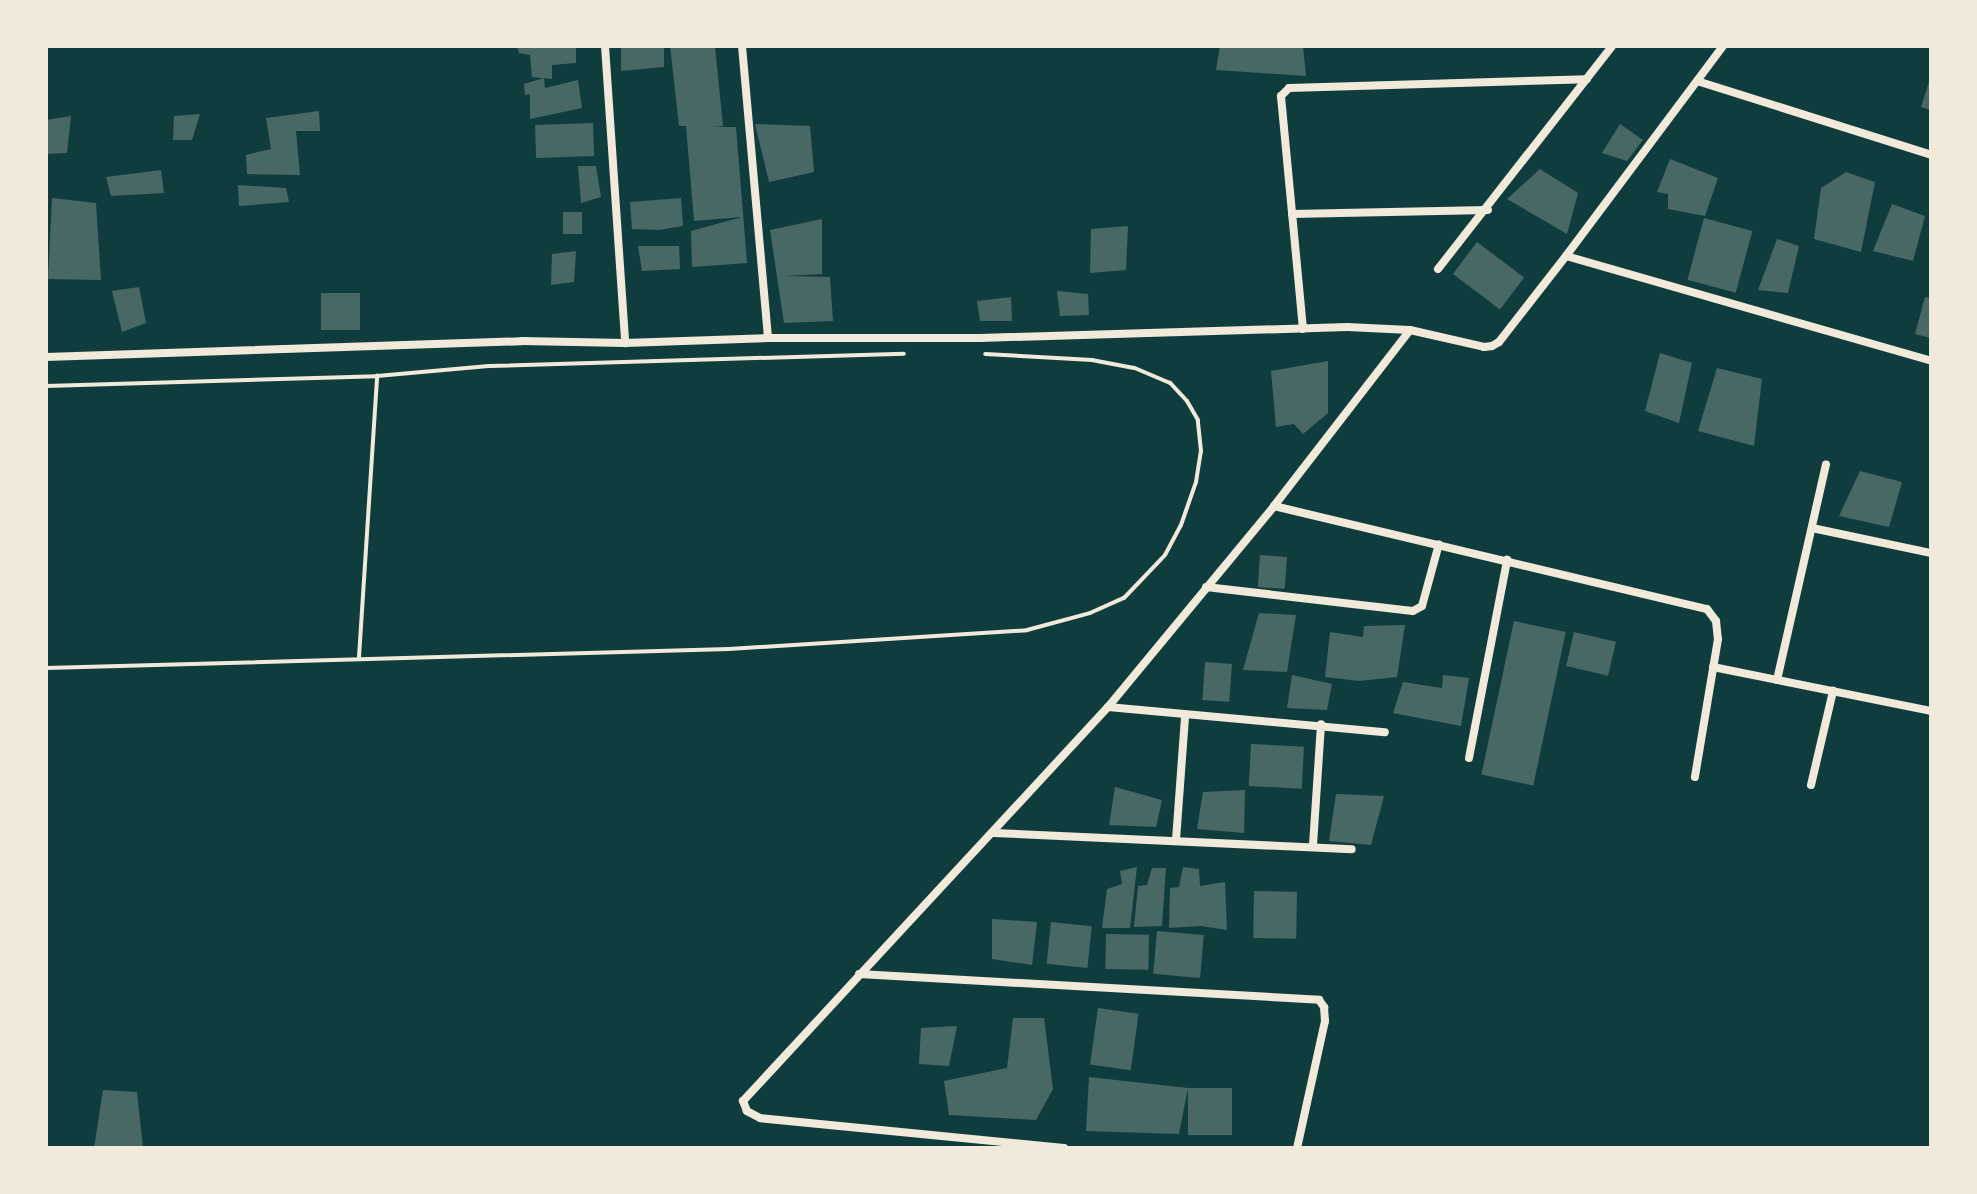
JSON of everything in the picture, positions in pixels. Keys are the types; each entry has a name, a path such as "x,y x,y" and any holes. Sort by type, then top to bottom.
{"street":[{"path":"605,46 625,343"},
{"path":"742,46 768,338"},
{"path":"1438,269 1488,210 1612,46"},
{"path":"46,357 522,341 625,343 768,338 980,338 1303,329 1410,330 1484,347 1492,346 1499,342 1566,256 1723,46"},
{"path":"1303,329 1281,96 1289,88 1587,79"},
{"path":"1697,81 1931,155"},
{"path":"1292,214 1488,210"},
{"path":"1566,256 1931,361"},
{"path":"1064,1148 760,1118 747,1111 743,1101 1108,707 1274,506 1410,330"},
{"path":"1777,680 1826,464"},
{"path":"1274,506 1707,609 1716,621 1713,667 1695,777"},
{"path":"1812,528 1931,553"},
{"path":"1206,587 1413,611 1422,606 1439,544"},
{"path":"1469,758 1507,560"},
{"path":"1713,667 1931,711"},
{"path":"1811,785 1833,691"},
{"path":"1108,707 1385,732"},
{"path":"1176,840 1185,716"},
{"path":"1313,845 1321,724"},
{"path":"994,833 1352,849"},
{"path":"859,974 1319,1000 1324,1007 1325,1021 1297,1148"}],"path":[{"path":"46,668 729,649 1027,630 1090,613 1124,598 1165,555 1181,525 1196,482 1201,451 1198,420 1187,401 1170,383 1134,368 1092,360 982,353"},
{"path":"46,386 377,376 489,366 920,354"},
{"path":"359,658 377,376"}],"building":[{"path":"517,46 576,46 576,63 552,65 552,79 532,77 530,55 519,53"},
{"path":"621,46 664,46 664,67 621,71"},
{"path":"670,46 715,46 723,126 714,127 736,127 747,263 692,267 691,231 742,217 694,221 686,126 679,126"},
{"path":"1220,46 1303,46 1306,76 1216,70"},
{"path":"544,78 545,88 578,80 582,108 530,119 530,94 525,95 524,84"},
{"path":"1931,79 1931,110 1921,107"},
{"path":"319,111 320,131 296,131 300,175 247,174 246,155 271,149 266,118"},
{"path":"200,114 192,140 173,140 174,116"},
{"path":"71,116 67,153 46,154 46,120"},
{"path":"593,123 594,156 536,158 535,125"},
{"path":"755,124 810,126 814,172 769,182"},
{"path":"1620,124 1643,140 1627,161 1602,153"},
{"path":"1670,159 1718,178 1705,216 1668,209 1668,194 1657,192"},
{"path":"578,166 596,166 601,197 581,203"},
{"path":"1540,169 1578,193 1567,234 1507,199"},
{"path":"161,170 164,193 111,196 106,177"},
{"path":"1846,172 1875,182 1861,252 1814,239 1821,188"},
{"path":"238,185 286,188 289,202 239,206"},
{"path":"52,198 96,203 101,280 48,279"},
{"path":"681,198 683,226 659,230 632,229 630,202"},
{"path":"1892,204 1925,216 1913,261 1873,251"},
{"path":"563,212 582,212 582,234 563,234"},
{"path":"1704,218 1752,231 1736,293 1687,280"},
{"path":"822,219 822,274 784,276 830,277 833,321 784,323 770,230"},
{"path":"1128,226 1126,270 1090,273 1091,229"},
{"path":"1777,239 1799,246 1788,293 1758,290"},
{"path":"1477,242 1524,278 1500,309 1453,274"},
{"path":"638,246 679,246 680,269 642,271"},
{"path":"576,251 574,282 551,285 552,254"},
{"path":"139,287 146,323 122,332 112,291"},
{"path":"1057,291 1088,294 1089,315 1060,316"},
{"path":"321,293 360,293 360,330 321,330"},
{"path":"1011,297 1012,321 980,321 977,301"},
{"path":"1925,297 1931,298 1931,338 1915,334"},
{"path":"1660,353 1692,363 1679,423 1645,411"},
{"path":"1328,361 1328,413 1303,434 1294,424 1276,427 1271,371"},
{"path":"1717,368 1762,379 1754,446 1698,431"},
{"path":"1860,471 1902,482 1889,527 1839,516"},
{"path":"1260,555 1287,557 1285,589 1258,587"},
{"path":"1259,613 1296,615 1287,672 1243,670"},
{"path":"1514,621 1566,632 1533,786 1481,775"},
{"path":"1405,625 1397,677 1359,681 1325,677 1330,632 1363,637 1364,626"},
{"path":"1574,632 1616,642 1608,676 1566,666"},
{"path":"1205,662 1232,664 1229,702 1202,700"},
{"path":"1292,675 1332,684 1327,710 1287,708"},
{"path":"1443,675 1469,678 1461,726 1393,713 1403,682 1442,688"},
{"path":"1251,744 1304,747 1302,789 1249,786"},
{"path":"1115,787 1162,800 1156,827 1109,825"},
{"path":"1245,790 1244,833 1197,829 1203,792"},
{"path":"1336,794 1384,796 1371,845 1329,841"},
{"path":"1137,867 1130,928 1102,928 1107,889 1122,884 1120,871"},
{"path":"1183,867 1199,869 1200,886 1225,882 1227,930 1201,926 1169,928 1170,888 1179,887"},
{"path":"1152,868 1166,868 1162,926 1134,927 1138,886 1147,885"},
{"path":"1254,891 1297,892 1296,939 1253,938"},
{"path":"992,919 1037,922 1032,965 992,959"},
{"path":"1051,922 1092,926 1087,968 1047,964"},
{"path":"1157,931 1204,935 1200,978 1153,974"},
{"path":"1106,934 1149,935 1148,970 1105,969"},
{"path":"1098,1008 1139,1014 1131,1070 1090,1064"},
{"path":"1013,1018 1044,1018 1053,1089 1036,1120 949,1115 944,1081 1007,1068"},
{"path":"957,1026 949,1066 919,1064 921,1028"},
{"path":"1089,1077 1188,1088 1179,1134 1086,1131"},
{"path":"1188,1088 1232,1088 1232,1135 1188,1135"},
{"path":"103,1090 137,1092 143,1148 94,1148"}]}
